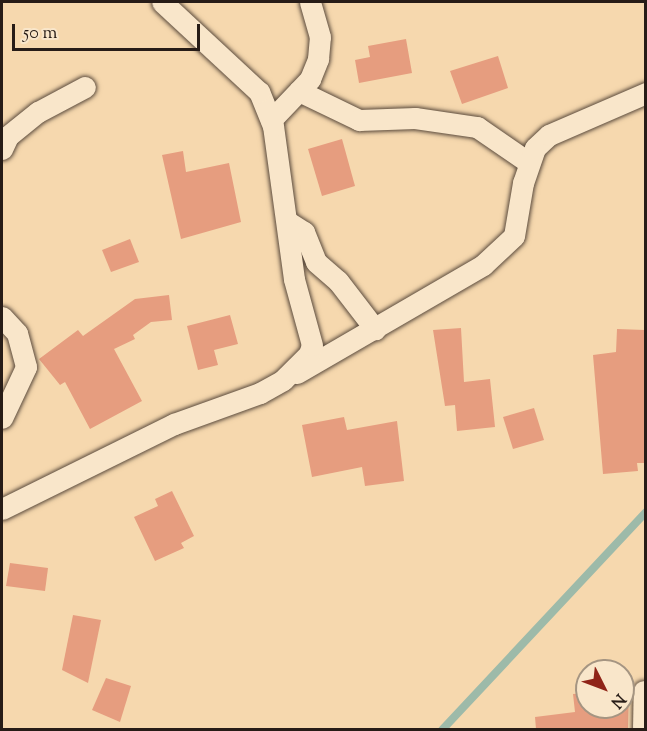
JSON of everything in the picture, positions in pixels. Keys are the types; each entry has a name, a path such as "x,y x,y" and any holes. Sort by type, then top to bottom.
{"street":[{"path":"162,2 254,83 271,120 288,222 294,279 312,345 303,361 283,380"},
{"path":"271,120 300,92 318,59 320,37 310,2"},
{"path":"2,149 8,136 38,112 85,87"},
{"path":"300,92 359,120 416,118 477,127 528,162"},
{"path":"2,509 174,424 260,393 483,265 514,236 528,162 549,135 645,93"},
{"path":"288,222 304,232 316,262 338,281 375,329"},
{"path":"2,317 17,333 26,367 2,417"},
{"path":"643,729 644,691"}],"building":[{"path":"406,39 412,73 359,83 355,60 370,57 368,46"},
{"path":"498,56 508,88 462,104 450,71"},
{"path":"342,139 355,186 322,196 308,149"},
{"path":"183,151 186,172 229,163 241,222 181,239 162,155"},
{"path":"130,239 139,262 111,272 102,250"},
{"path":"169,295 172,320 151,322 133,335 135,339 114,349 142,401 90,429 65,382 60,385 39,359 78,330 83,336 135,299"},
{"path":"230,315 238,344 214,350 218,365 198,370 187,326"},
{"path":"461,328 464,382 490,379 495,427 457,431 455,405 445,406 433,330"},
{"path":"617,329 645,330 645,463 637,463 638,471 603,474 593,355 616,352"},
{"path":"534,408 544,440 513,449 503,417"},
{"path":"344,417 347,430 397,421 404,481 365,486 362,467 312,477 302,425"},
{"path":"172,491 194,536 181,543 184,548 155,561 134,517 158,506 155,499"},
{"path":"10,563 48,568 45,591 6,586"},
{"path":"73,615 101,620 88,683 62,670"},
{"path":"106,678 131,686 120,722 92,710"},
{"path":"575,712 575,719 628,719 628,729 536,729 535,717"}],"waterway":[{"path":"442,730 646,512"}]}
